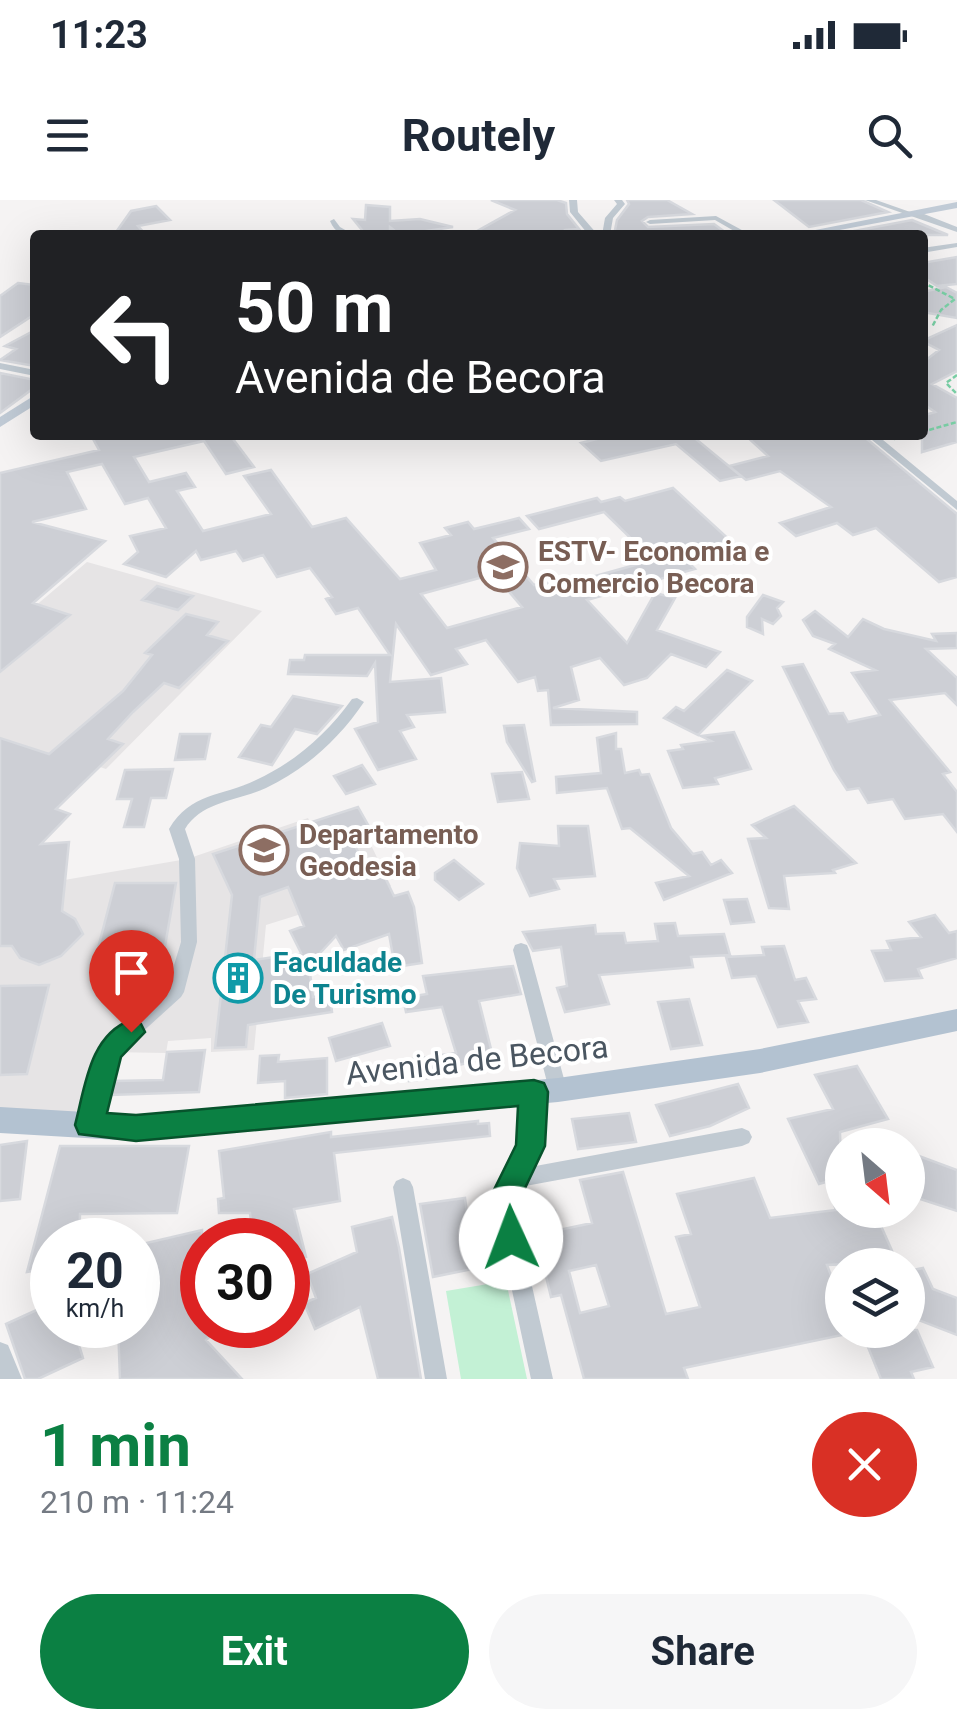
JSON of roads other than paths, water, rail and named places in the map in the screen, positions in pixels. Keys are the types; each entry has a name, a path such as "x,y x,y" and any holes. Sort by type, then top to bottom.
{"main road":[{"name":"Avenida de Becora","path":"0,1120 153,1126 546,1091 760,1062 957,1020"}],"street":[{"path":"573,200 574,212 589,230"},
{"path":"607,230 609,218 621,204 618,200"},
{"path":"870,200 957,230"},
{"path":"824,230 957,205"},
{"path":"650,222 716,218 738,230"},
{"path":"334,222 341,230"},
{"path":"928,251 957,245"},
{"path":"0,365 30,371"},
{"path":"0,423 30,403"},
{"path":"878,440 957,507"},
{"path":"89,1125 109,1052 175,992 189,942 187,860 177,829 185,813 200,802 249,790 290,766 341,728 357,702"},
{"path":"521,950 546,1091 530,1146 503,1202 542,1379"},
{"path":"514,1179 742,1137"},
{"path":"403,1187 436,1379"},
{"path":"0,1354 11,1379"}],"place":[{"name":"ESTV- Economia e Comercio Becora","path":"503,567"},
{"name":"Departamento Geodesia","path":"264,850"},
{"name":"Faculdade De Turismo","path":"238,978"}]}
